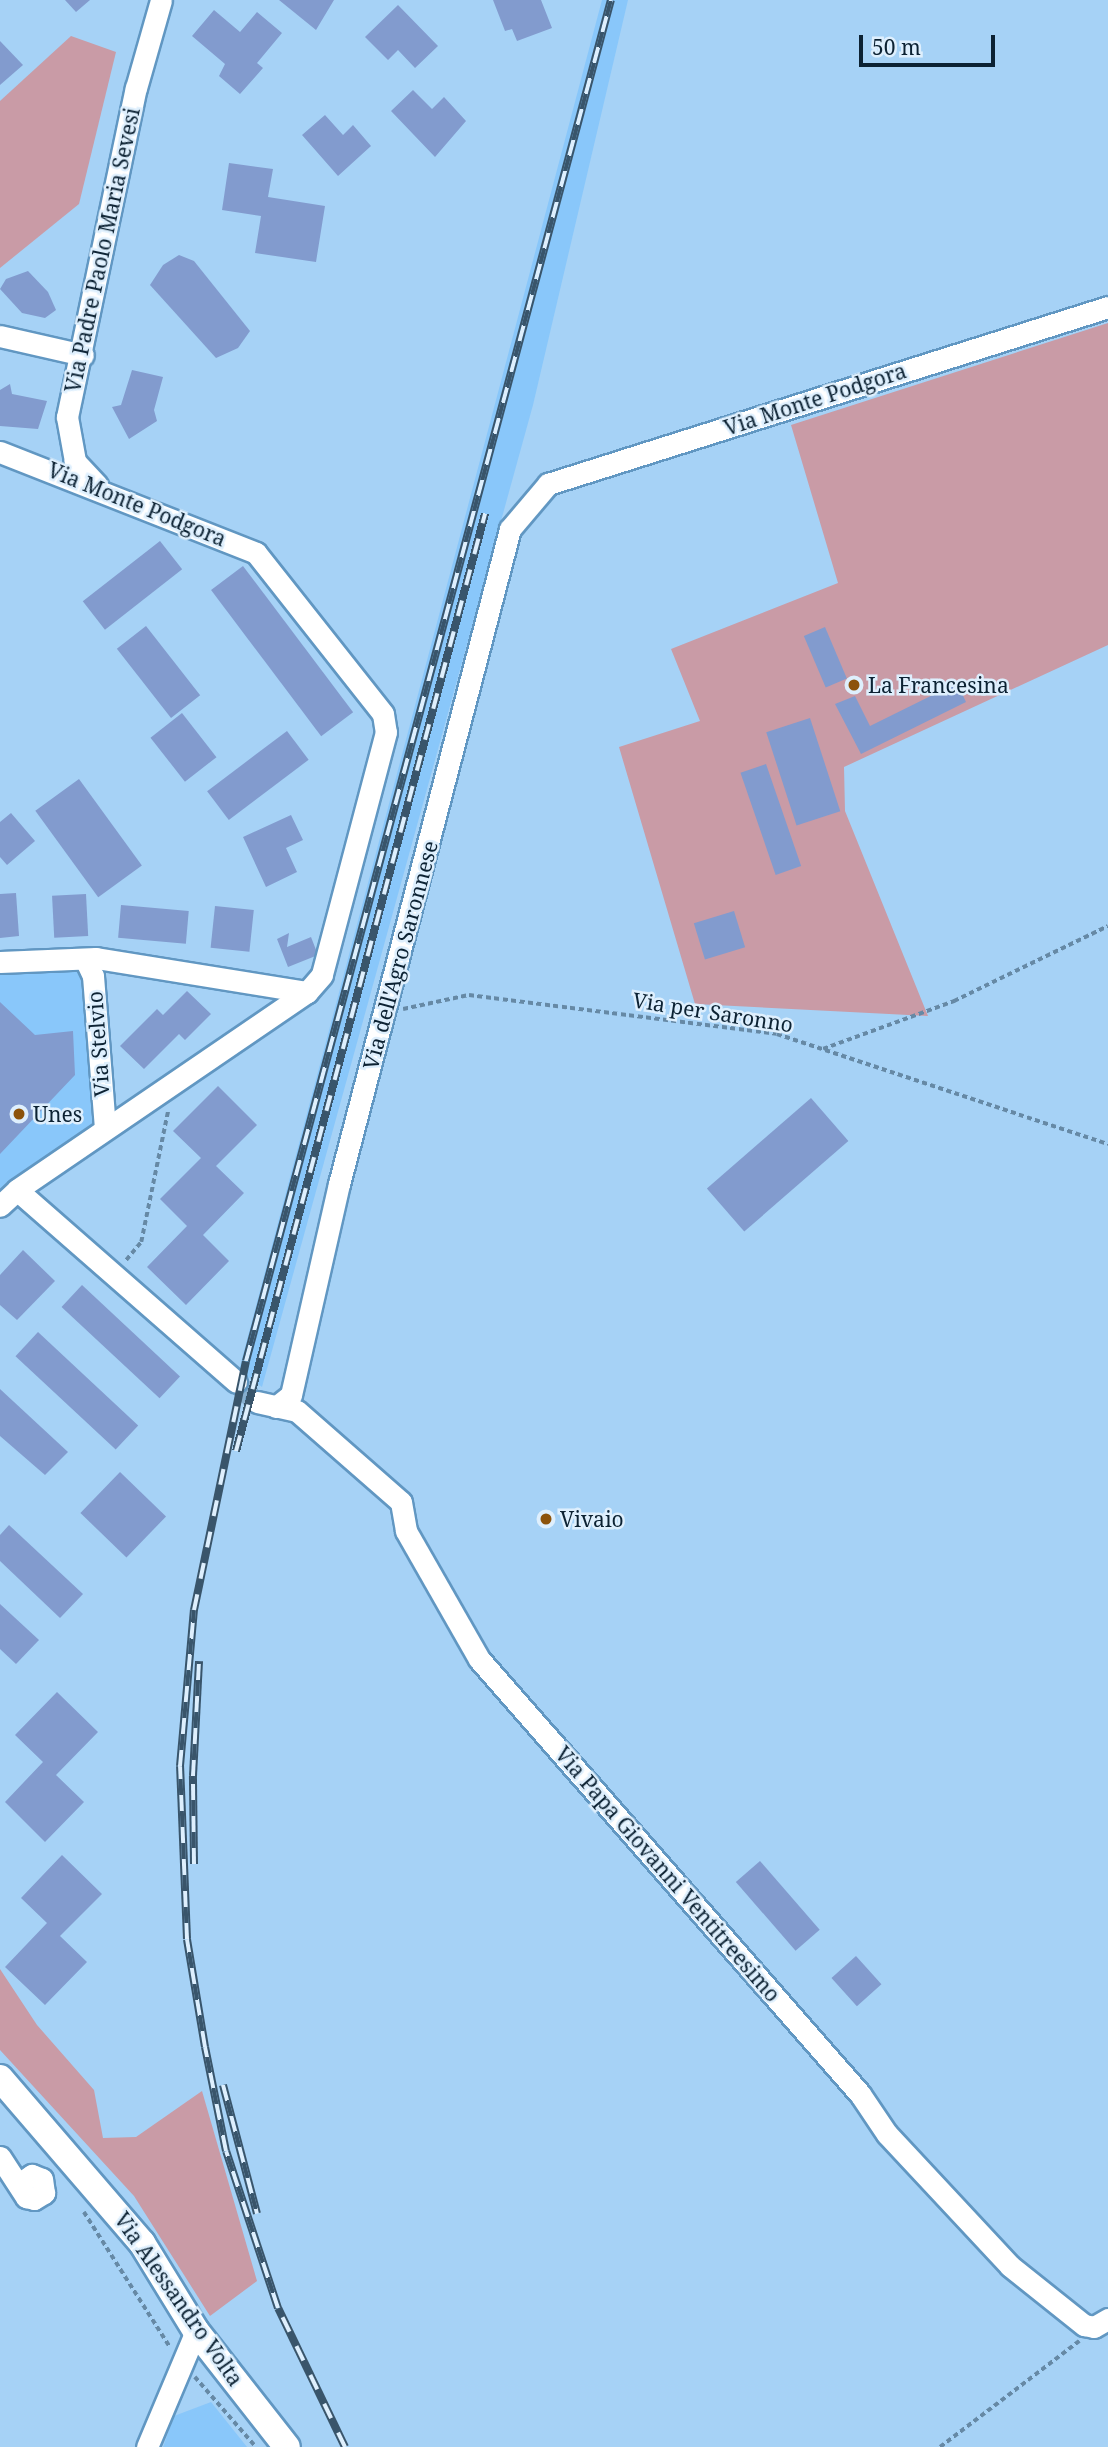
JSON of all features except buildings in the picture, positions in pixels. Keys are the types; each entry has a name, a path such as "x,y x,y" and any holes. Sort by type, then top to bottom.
{"street":[{"name":"Via Padre Paolo Maria Sevesi","path":"103,491 75,461 68,442 67,417 83,355 118,171 161,0"},
{"name":"Via Monte Podgora","path":"531,504 548,484 1108,307"},
{"path":"0,336 83,355"},
{"name":"Via Monte Podgora","path":"0,452 247,547 268,565 383,714 386,732 322,975 307,992"},
{"name":"Via dell'Agro Saronnese","path":"267,1405 291,1395 384,1013 510,529 531,504"},
{"path":"0,961 86,961 96,958 307,992"},
{"name":"Via Stelvio","path":"86,961 93,976 105,1129"},
{"path":"0,1206 17,1190 307,992"},
{"path":"17,1190 236,1382"},
{"name":"Via Papa Giovanni Ventitreesimo","path":"267,1405 297,1411 401,1502 406,1531 480,1659 860,2094 887,2134 1010,2266 1084,2325"},
{"name":"Via Alessandro Volta","path":"0,2078 88,2196 142,2243 195,2331 287,2447"},
{"path":"0,2157 20,2183"},
{"path":"1084,2325 1094,2327 1108,2319"},
{"path":"147,2447 195,2331"}],"path":[{"path":"823,1049 954,1001 1108,926"},
{"name":"Via per Saronno","path":"384,1013 469,995 777,1034 1108,1144"},
{"path":"113,1274 141,1242 168,1112 156,1094"},
{"path":"88,2196 153,2326 256,2447"},
{"path":"940,2447 1076,2346 1084,2325"}],"shaded area":[{"path":"602,0 628,0 533,405 262,1387 239,1370"},
{"path":"71,36 116,52 79,204 0,268 0,101"},
{"name":"La Francesina","path":"1108,323 1108,645 844,767 845,811 928,1016 695,1004 619,747 700,721 671,649 838,583 791,425"},
{"path":"0,952 104,953 113,1113 0,1199"},
{"path":"0,1969 37,2025 94,2090 103,2138 136,2137 202,2091 257,2281 210,2316 134,2196 0,2050"},
{"path":"211,2402 247,2447 163,2447 174,2416"}],"tunnel":[{"path":"236,1382 257,1402"}],"railway":[{"path":"345,2447 278,2308 226,2151 205,2047 187,1939 180,1766 194,1610 246,1361 611,0"},
{"path":"236,1451 485,514"},
{"path":"194,1864 193,1776 199,1661"},
{"path":"223,2085 257,2214"}],"place":[{"name":"La Francesina","path":"854,685"},
{"name":"Unes","path":"19,1114"},
{"name":"Vivaio","path":"546,1519"}]}
